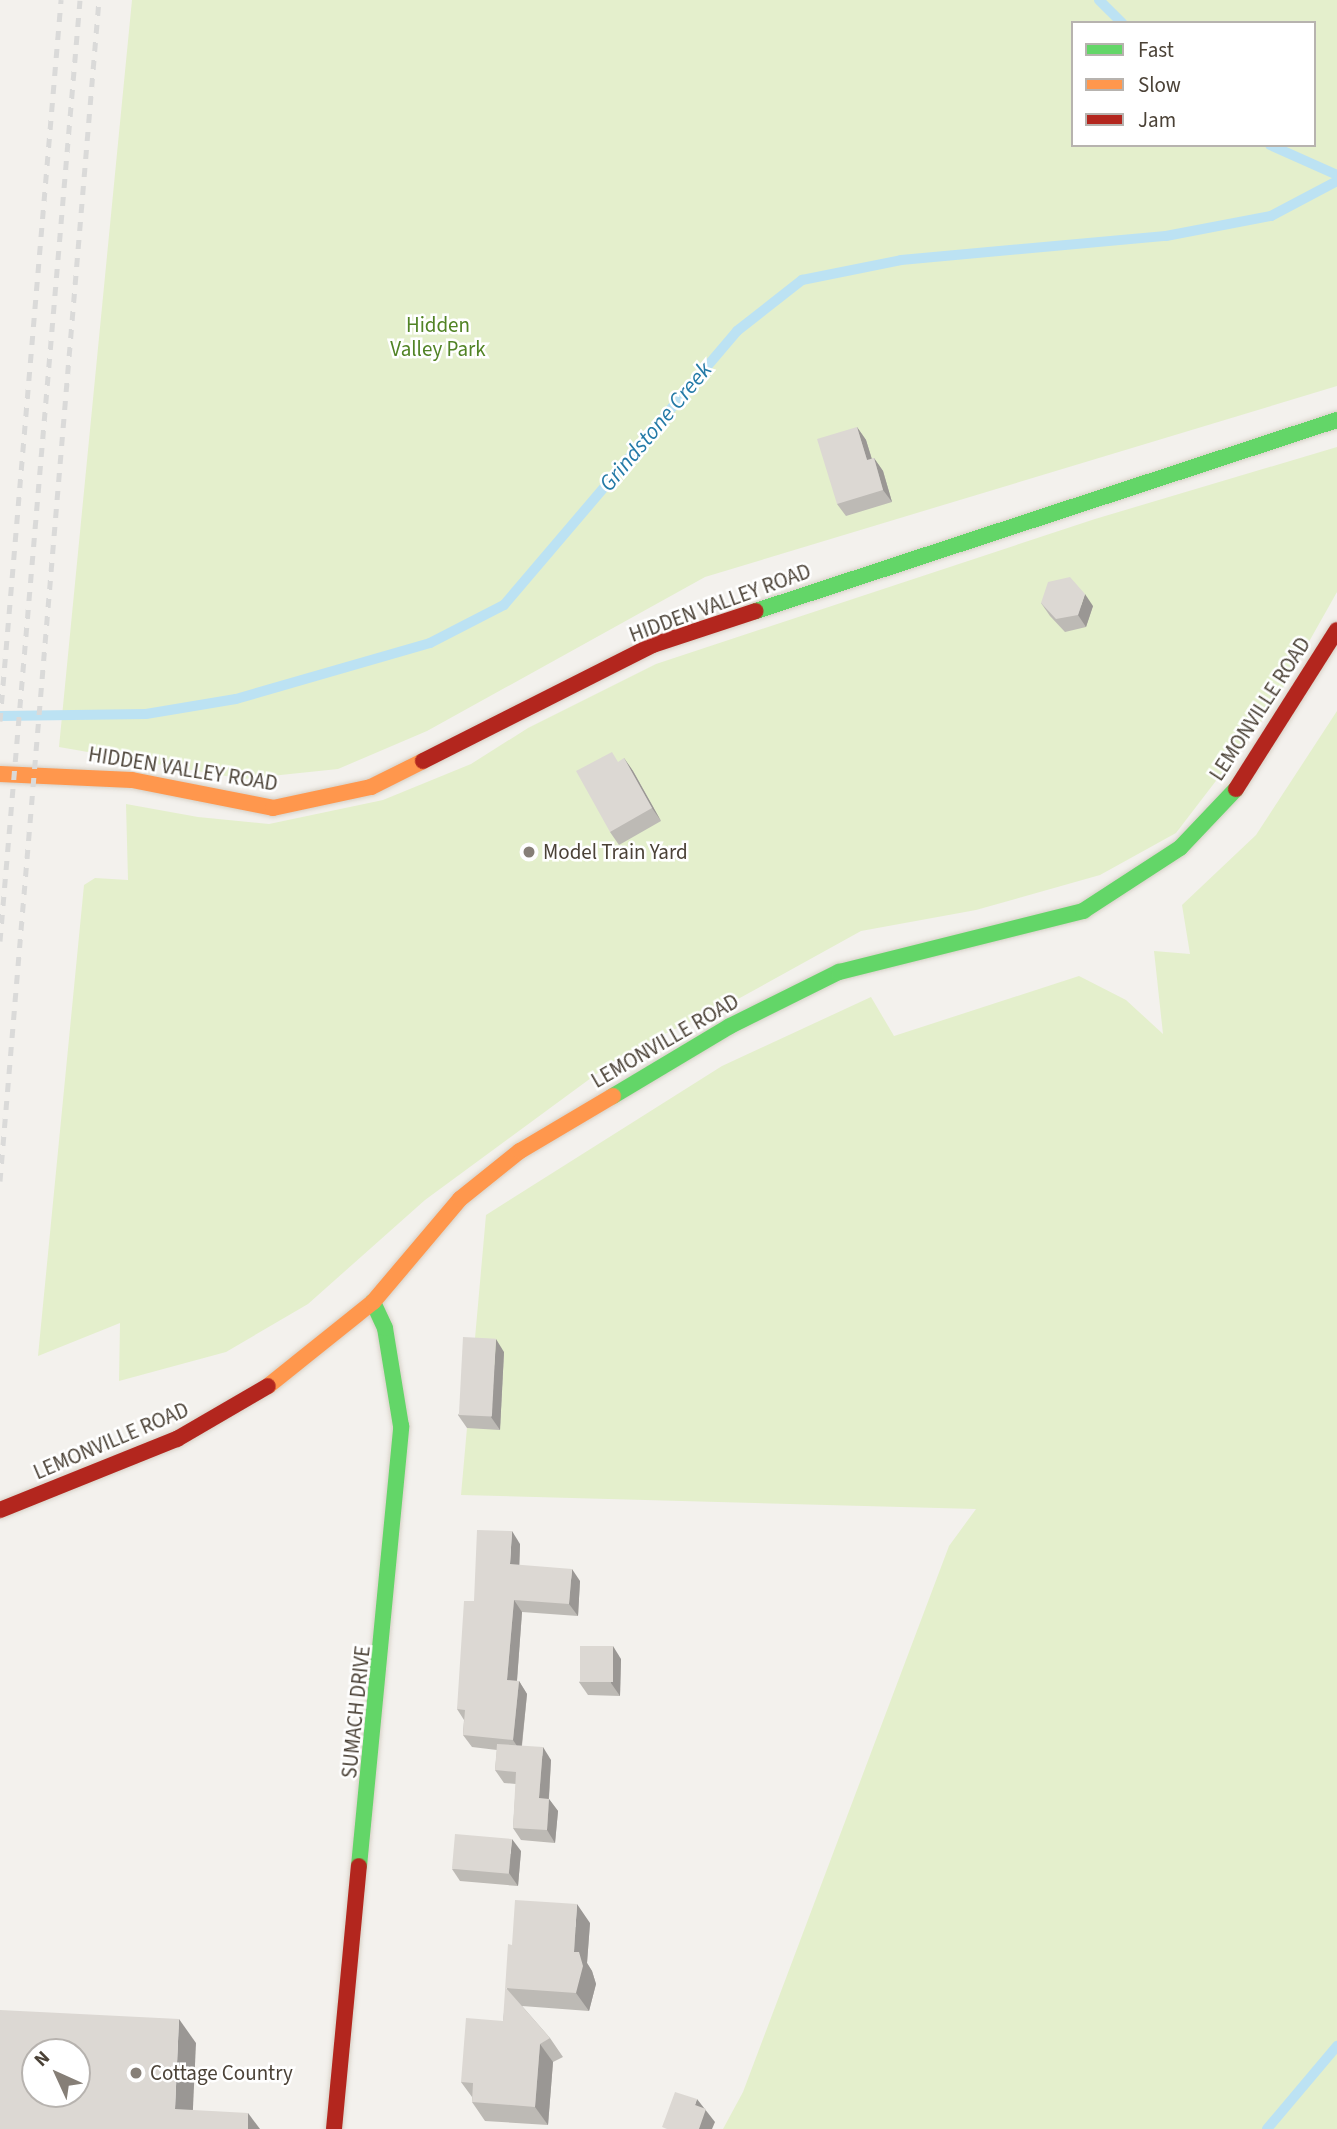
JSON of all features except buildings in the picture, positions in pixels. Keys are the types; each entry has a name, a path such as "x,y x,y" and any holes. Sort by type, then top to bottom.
{"street":[{"name":"HIDDEN VALLEY ROAD","path":"0,774 121,779 274,808 371,787 653,645 1337,420"},
{"name":"LEMONVILLE ROAD","path":"0,1510 177,1440 263,1390 373,1302 460,1199 520,1151 730,1026 839,972 1083,911 1159,862 1180,848 1237,788 1337,630"},
{"name":"SUMACH DRIVE","path":"334,2129 401,1426 385,1328 373,1302"}],"green space":[{"name":"Hidden Valley Park","path":"132,0 1337,0 1337,386 705,577 427,731 338,769 243,779 59,747"},
{"path":"1337,447 1337,592 1271,709 1176,833 1100,875 976,910 861,931 738,999 625,1053 425,1200 308,1304 226,1352 119,1381 120,1323 38,1356 84,885 95,878 128,880 126,804 198,817 269,824 383,800 471,764 528,728 656,664 1095,519"},
{"path":"1337,711 1337,2129 723,2129 743,2092 949,1546 976,1509 461,1495 486,1215 722,1066 871,997 894,1036 1079,976 1126,1000 1163,1034 1154,951 1190,954 1182,905 1256,835"}],"waterway":[{"path":"1099,0 1120,21"},
{"path":"1274,147 1337,175"},
{"name":"Grindstone Creek","path":"0,716 146,714 236,699 430,643 504,605 737,331 802,280 901,260 1166,236 1271,216 1337,181"},
{"name":"Grindstone Creek","path":"1267,2129 1337,2046"}],"railway":[{"path":"0,721 61,0"},
{"path":"0,941 80,0"},
{"path":"0,1181 99,0"}],"traffic: fast":[{"path":"756,611 1337,420"},
{"path":"613,1096 730,1026 839,972 1083,911 1180,848 1236,789"},
{"path":"359,1866 401,1426 385,1328 373,1302"}],"traffic: slow":[{"path":"0,774 132,780 273,808 371,787 423,761"},
{"path":"268,1386 373,1302 460,1199 520,1151 613,1096"}],"traffic: jam":[{"path":"423,761 653,645 756,611"},
{"path":"1236,789 1337,630"},
{"path":"0,1510 177,1439 268,1386"},
{"path":"334,2129 359,1866"}],"place":[{"name":"Model Train Yard","path":"529,852"},
{"name":"Cottage Country","path":"136,2073"}]}
